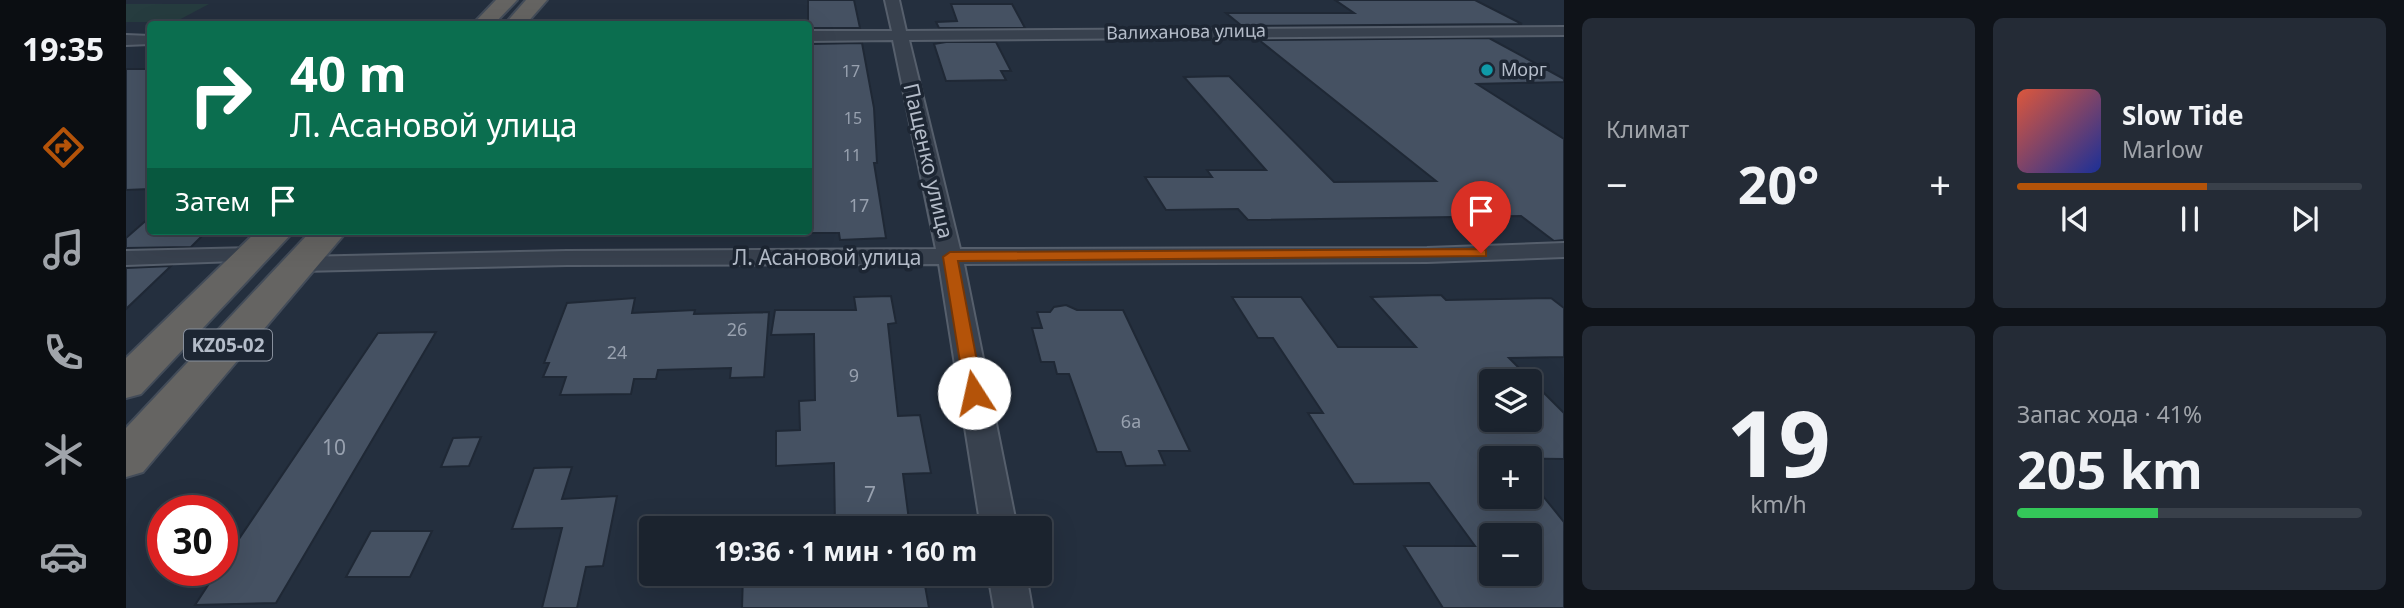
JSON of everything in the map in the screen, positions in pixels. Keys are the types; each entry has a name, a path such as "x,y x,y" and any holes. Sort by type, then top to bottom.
{"highway":[{"path":"486,21 507,0"},
{"path":"518,21 537,0"},
{"name":"KZ05-02","path":"126,459 326,235"},
{"name":"KZ05-02","path":"126,383 265,243"}],"street":[{"name":"Пащенко улица","path":"892,0 950,257 997,516"},
{"name":"Валиханова улица","path":"812,36 1564,31"},
{"path":"126,40 147,40"},
{"path":"126,258 265,243"},
{"name":"Л. Асановой улица","path":"301,264 567,258 1427,255 1563,251"},
{"path":"1009,586 1013,608"}],"green space":[{"path":"126,4 209,4 177,21 126,22"}],"building":[{"path":"808,0 854,0 860,28 812,28 812,21 808,21"},
{"path":"1335,0 1475,0 1522,24 1242,26 1226,13 1354,13"},
{"path":"951,4 1012,4 1025,28 939,28 936,22 957,21"},
{"path":"1489,38 1564,79 1564,82 1477,84 1564,139 1564,240 1554,241 1521,216 1248,220 1238,209 1166,210 1145,177 1212,177 1207,170 1266,170 1184,77 1229,76 1334,182 1436,181 1259,40"},
{"path":"996,42 1011,71 1001,71 1006,80 946,81 934,44"},
{"path":"862,43 874,108 877,163 874,163 886,238 840,240 839,233 812,233 812,44"},
{"path":"126,69 147,69 147,189 126,190"},
{"path":"147,220 147,235 203,235 191,247 126,248 126,238"},
{"path":"171,266 126,309 126,268"},
{"path":"1441,295 1446,300 1551,298 1564,308 1564,357 1509,358 1520,369 1479,369 1479,432 1542,432 1542,391 1564,413 1564,459 1542,459 1542,446 1479,446 1479,509 1542,509 1542,495 1564,522 1564,608 1443,608 1404,546 1475,546 1429,483 1354,484 1308,413 1323,413 1273,338 1258,338 1232,297 1301,297 1338,347 1416,347 1371,297"},
{"path":"891,296 896,323 888,324 898,416 920,415 931,473 903,474 908,516 835,516 834,463 776,466 776,431 800,430 799,401 815,400 814,334 771,335 775,310 856,310 854,297"},
{"path":"635,298 632,313 695,310 694,314 769,312 764,377 730,378 731,368 658,370 656,379 634,379 631,394 560,395 566,377 543,377 549,363 544,363 567,303"},
{"path":"1066,305 1077,310 1123,310 1190,451 1159,451 1165,465 1126,466 1121,452 1097,452 1069,374 1057,374 1054,362 1041,362 1032,328 1042,328 1037,312 1050,312 1054,307"},
{"path":"436,332 276,603 195,605 207,586 238,586 238,540 378,333"},
{"path":"481,437 469,466 441,467 453,438"},
{"path":"572,467 562,499 617,496 603,566 586,567 577,608 542,608 562,528 512,529 534,468"},
{"path":"371,531 432,531 410,577 346,577"},
{"path":"743,586 925,586 929,608 742,608"}],"place":[{"name":"Морг","path":"1487,70"}],"route":[{"path":"974,393 950,257 1481,253"}]}
